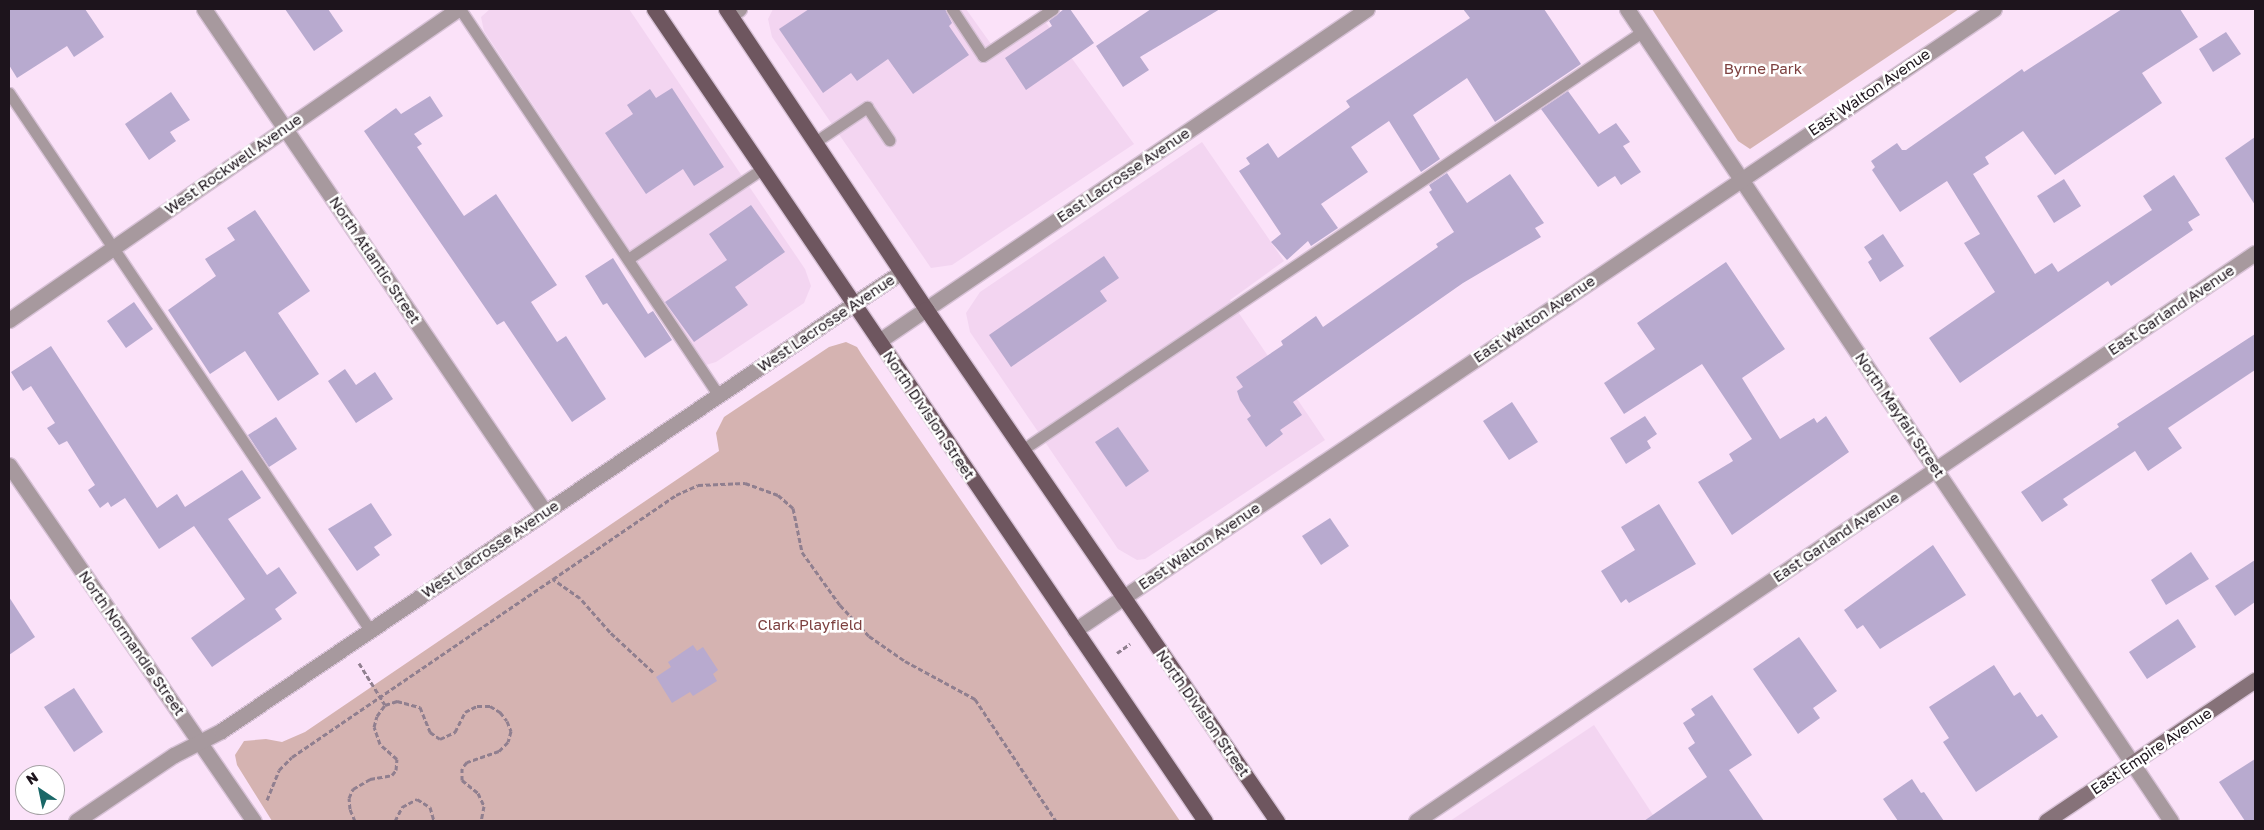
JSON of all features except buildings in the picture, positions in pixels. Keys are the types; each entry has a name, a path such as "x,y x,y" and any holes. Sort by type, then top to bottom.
{"main road":[{"name":"North Division Street","path":"654,9 1205,821"},
{"name":"North Division Street","path":"732,11 815,142 901,272 1277,821"}],"street":[{"name":"North Atlantic Street","path":"204,9 545,512"},
{"name":"West Rockwell Avenue","path":"9,320 284,127 459,9"},
{"name":"East Lacrosse Avenue","path":"879,341 1367,9"},
{"name":"North Mayfair Street","path":"1627,9 2171,821"},
{"name":"East Walton Avenue","path":"1075,630 1994,9"},
{"name":"East Garland Avenue","path":"1416,821 2255,253"},
{"name":"West Lacrosse Avenue","path":"76,821 174,755 200,742 348,645 901,272"},
{"name":"North Normandie Street","path":"9,465 254,821"},
{"name":"East Empire Avenue","path":"2046,821 2255,680"}],"lane":[{"path":"459,9 719,396"},
{"path":"952,9 983,56 1053,9"},
{"path":"1022,450 1642,32"},
{"path":"9,93 370,630"},
{"path":"815,142 868,107 889,140"},
{"path":"628,259 762,169"}],"path":[{"path":"265,806 279,770 292,757 676,496 698,485 745,484 778,495 793,508 802,552 840,605 869,636 905,662 975,699 1056,821"},
{"path":"553,579 580,598 610,632 653,672"},
{"path":"1117,653 1130,644"},
{"path":"348,645 385,705"},
{"path":"355,821 350,809 349,798 353,789 370,779 392,775 397,764 393,754 380,744 374,728 377,716 385,705 397,701 420,707 430,732 440,738 455,732 465,712 477,706 490,706 500,712 511,731 508,742 499,751 466,762 462,768 462,780 478,793 484,806 481,821"},
{"path":"395,821 402,807 417,799 430,807 434,821"}],"shaded area":[{"path":"490,9 629,9 805,269 811,286 804,303 716,362 706,365 484,31 481,17"},
{"path":"773,9 966,9 991,44 1039,13 1134,144 952,265 931,268 772,37 768,19"},
{"path":"1202,142 1284,261 1230,300 1325,440 1145,559 1137,560 1118,549 970,332 966,313 980,292"},
{"path":"1594,725 1657,821 1450,821"}],"green space":[{"name":"Byrne Park","path":"1652,9 1959,9 1750,149 1738,141"},
{"name":"Clark Playfield","path":"846,342 857,347 1180,821 272,821 237,765 235,755 244,741 266,739 282,742 305,732 719,451 716,433 724,417 829,347"}]}
